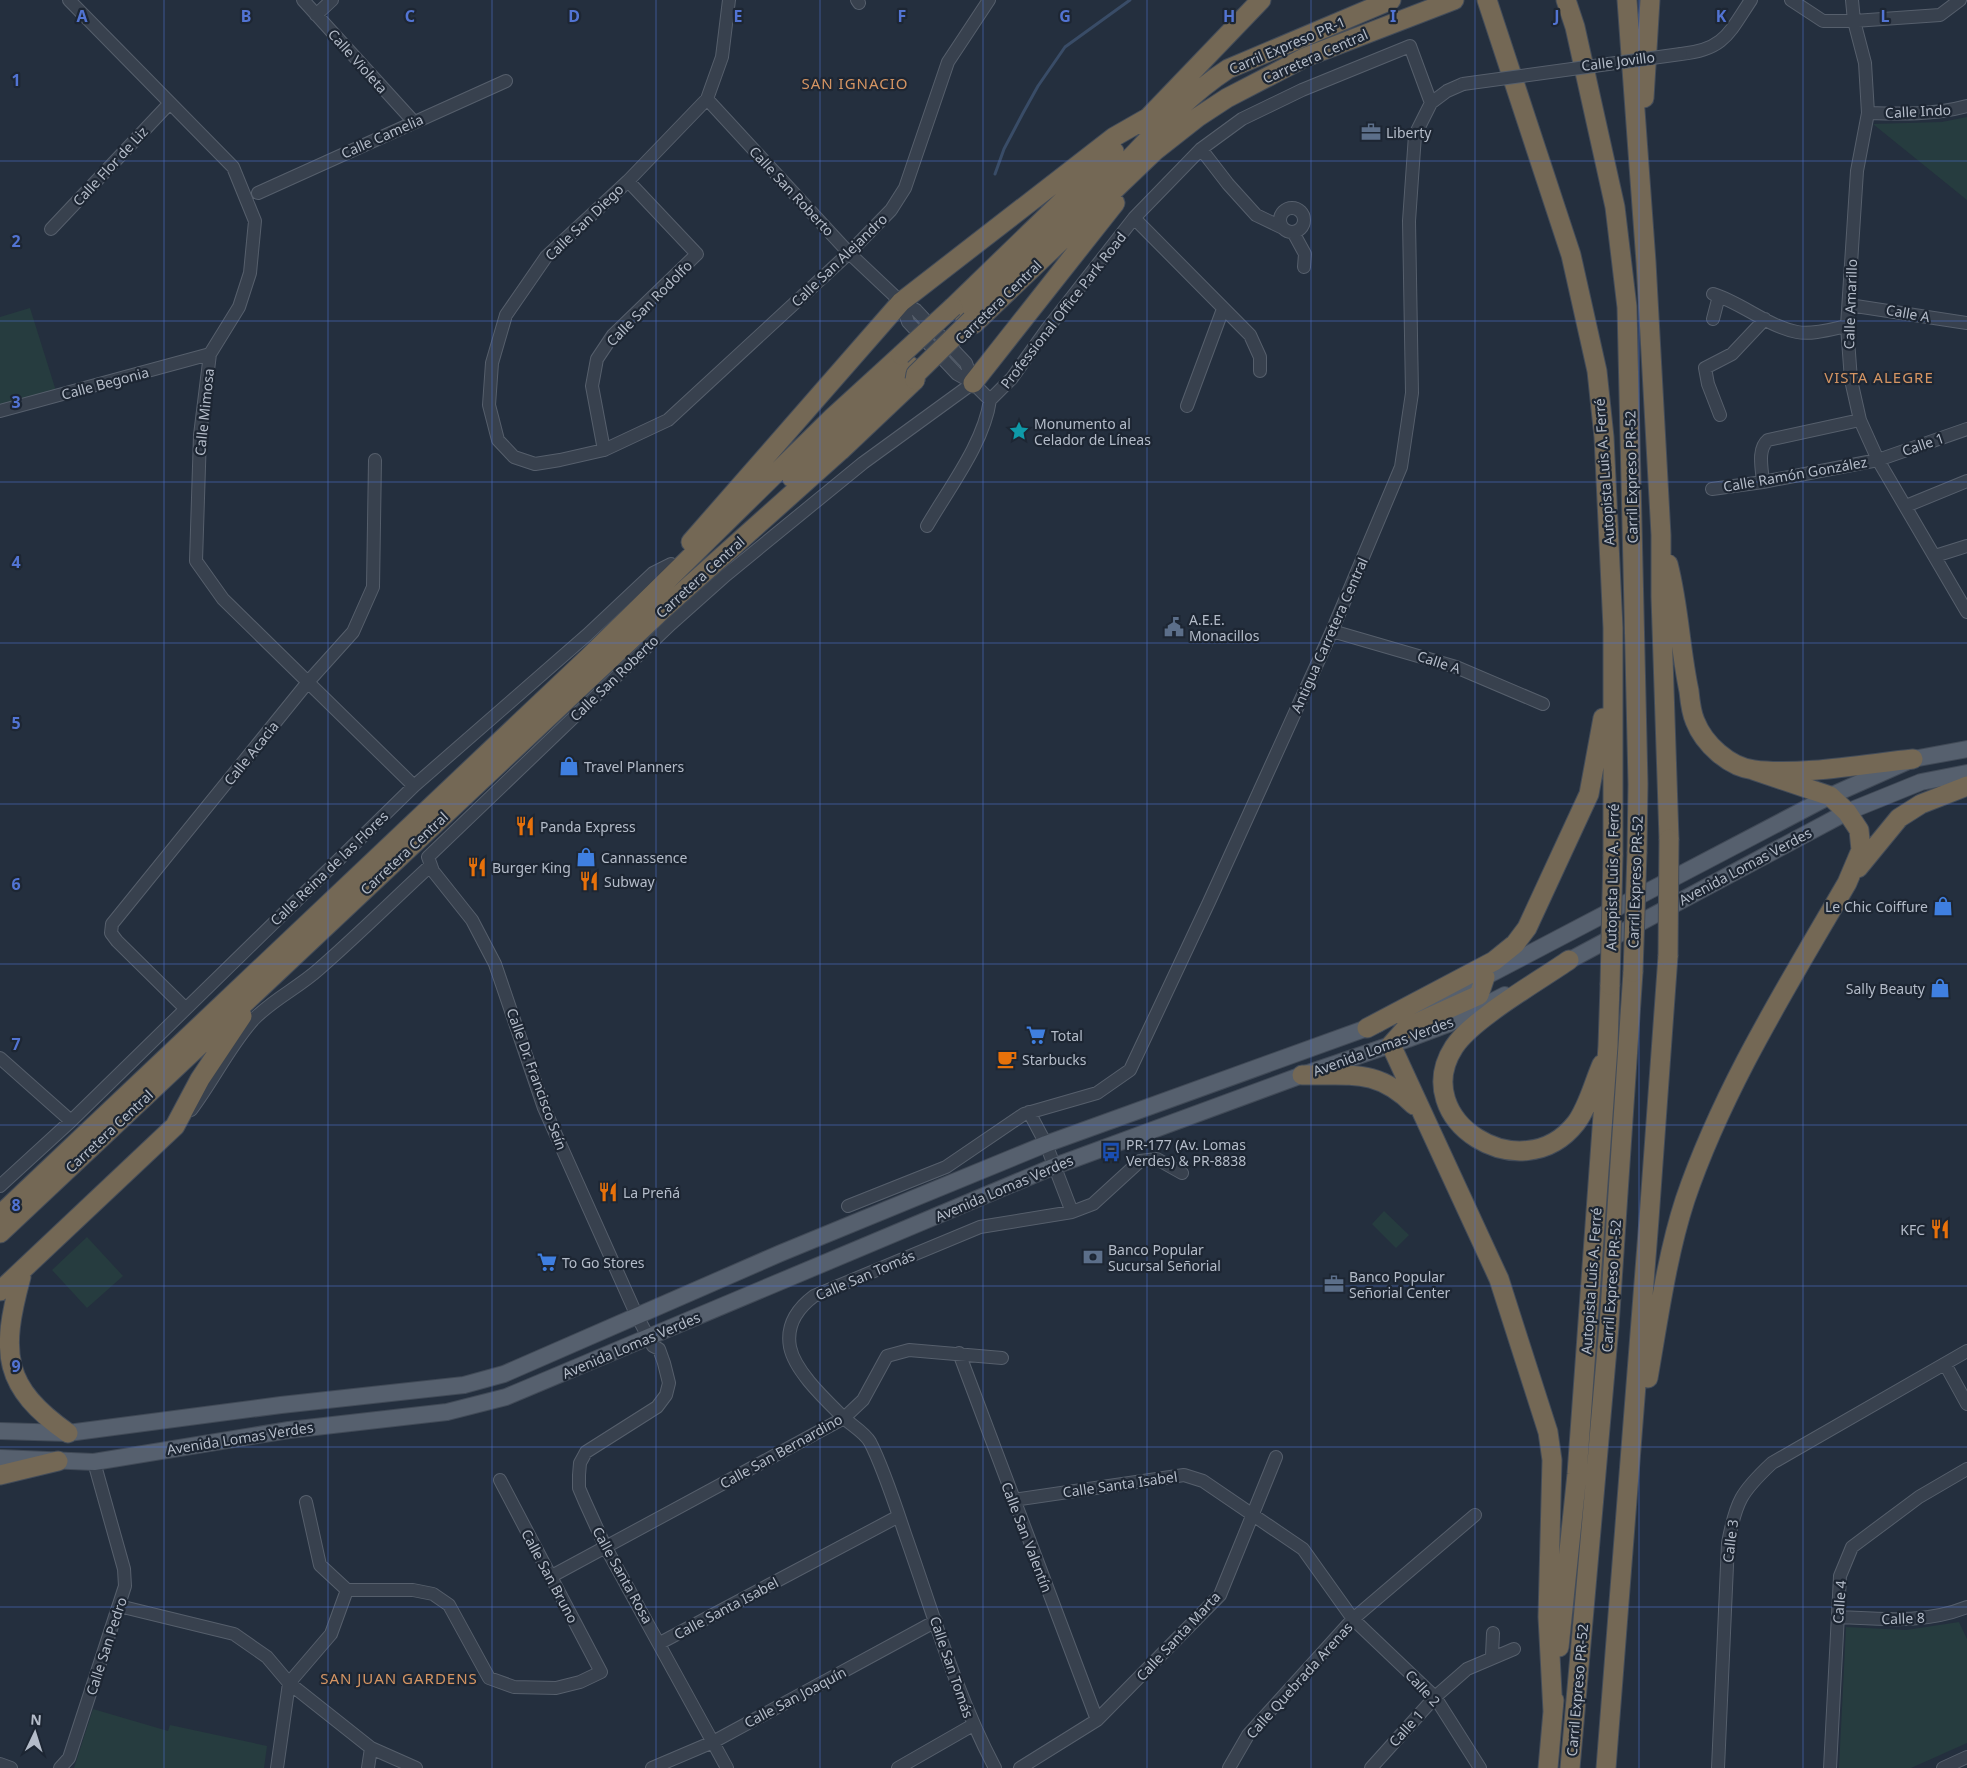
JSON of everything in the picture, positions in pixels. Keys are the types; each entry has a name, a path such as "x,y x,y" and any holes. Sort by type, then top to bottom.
{"highway":[{"name":"Carretera Central","path":"0,1234 660,612 840,451 909,367 965,317 1149,117 1261,0"},
{"name":"Carril Expreso PR-1","path":"965,317 1197,92 1228,69 1391,0"},
{"name":"Carretera Central","path":"0,1215 590,656 832,418 909,367 1156,150 1198,117 1227,98 1306,57 1435,4 1454,0"},
{"name":"Autopista Luis A. Ferré","path":"1487,0 1571,255 1597,371 1604,437 1613,628 1613,855 1608,1046 1577,1474 1548,1768"},
{"path":"1495,0 1507,57"},
{"name":"Carril Expreso PR-52","path":"1566,0 1575,27 1611,188 1627,307 1638,784 1633,972 1609,1326 1570,1768"},
{"path":"1606,1768 1668,956 1669,838 1661,598 1661,535 1640,172 1627,0"},
{"path":"1640,172 1650,0"},
{"path":"590,656 592,645 647,592 901,302 1114,137 1149,117"},
{"path":"973,383 1156,150"},
{"path":"1632,1447 1644,1399 1678,1226 1694,1174 1739,1076 1847,883 1861,850 1858,830 1847,812 1830,796 1727,760 1715,751 1695,721 1684,667 1676,596 1661,535"},
{"path":"1367,1028 1494,961 1515,944 1527,928 1589,794 1601,736 1613,628"},
{"path":"1753,770 1797,770 1913,759"},
{"path":"1847,883 1900,818 1921,804 1967,786"},
{"path":"1569,960 1477,1023 1461,1038 1450,1054 1444,1078 1450,1108 1467,1132 1486,1144 1516,1151 1537,1149 1549,1145 1566,1132 1580,1117 1608,1046"},
{"path":"1485,977 1479,994 1406,1028 1391,1045 1499,1279 1548,1432 1552,1460 1548,1616 1553,1712"},
{"path":"0,1291 175,1126 229,1034 262,995 269,979"},
{"path":"1302,1075 1379,1079 1401,1091 1422,1112"},
{"path":"25,1269 5,1313 1,1334 4,1362 10,1378 24,1398 35,1409 68,1433"},
{"path":"0,1475 58,1460"}],"main road":[{"name":"Avenida Lomas Verdes","path":"0,1431 68,1433 281,1405 464,1385 504,1374 781,1253 1046,1144 1437,1002 1830,796 1913,759 1967,749"},
{"name":"Avenida Lomas Verdes","path":"0,1458 94,1462 290,1430 468,1408 506,1397 651,1342 1055,1166 1302,1075 1448,1024 1847,812 1921,782 1967,773"}],"street":[{"name":"Calle Mimosa","path":"69,0 232,168 255,221 250,273 239,306 210,354 200,435 196,561 223,599 414,786"},
{"name":"Calle Violeta","path":"302,0 414,122"},
{"path":"316,15 332,0"},
{"name":"Calle San Diego","path":"604,450 535,464 514,457 498,440 489,405 492,363 506,314 546,258 628,181 707,99 722,57 729,0"},
{"name":"Calle San Alejandro","path":"604,450 668,420 849,253 892,210 905,188 948,62 989,0"},
{"name":"Calle Jovillo","path":"1463,84 1698,52 1714,46 1727,36 1751,0"},
{"path":"1791,0 1823,20 1854,21 1940,15 1960,0"},
{"name":"Calle Amarillo","path":"1852,0 1854,21 1865,63 1868,113 1857,171 1847,326 1850,380 1860,420 1878,460 1967,612"},
{"name":"Professional Office Park Road","path":"990,400 1012,378 1047,329 1134,218 1201,149 1251,115 1302,90 1410,46 1431,103"},
{"name":"Calle Camelia","path":"258,193 506,80"},
{"name":"Antigua Carretera Central","path":"848,1206 946,1167 1029,1112 1097,1093 1130,1070 1209,902 1332,631 1401,467 1412,393 1409,221 1415,135 1431,103 1447,91 1463,84"},
{"name":"Calle San Roberto","path":"707,99 849,253 901,302 916,310 966,363 973,383 990,400"},
{"name":"Calle Flor de Liz","path":"51,229 169,104"},
{"name":"Calle Indo","path":"1868,113 1904,114 1938,112 1967,106"},
{"path":"1201,149 1228,184 1256,215 1288,230 1305,254 1304,267"},
{"path":"232,168 258,193 255,221"},
{"name":"Calle San Rodolfo","path":"604,450 592,386 597,359 613,335 697,254 628,181"},
{"name":"Professional Office Park Road","path":"1134,218 1250,335 1260,357 1260,371"},
{"path":"1713,318 1716,295 1730,299 1766,319 1797,332 1847,326"},
{"name":"Calle A","path":"1849,305 1967,323"},
{"path":"1187,406 1223,309"},
{"path":"1720,415 1708,384 1705,368 1732,354 1766,319"},
{"name":"Calle Begonia","path":"0,411 210,354"},
{"name":"Calle San Roberto","path":"175,1126 206,1091 235,1043 271,1002 318,970 657,637 726,575 863,464 973,383"},
{"path":"927,526 979,437 987,419 990,400"},
{"path":"1763,482 1761,455 1763,444 1768,440 1860,420"},
{"name":"Calle 1","path":"1878,460 1967,428"},
{"name":"Calle Acacia","path":"185,1008 116,941 111,933 112,924 308,682 353,632 373,587 375,460"},
{"name":"Calle Ramón González","path":"1712,489 1763,482 1878,460"},
{"path":"1906,506 1967,481"},
{"path":"1935,556 1967,546"},
{"name":"Calle Reina de las Flores","path":"0,1186 71,1121 414,786 587,635 653,573 671,564"},
{"name":"Calle A","path":"1332,631 1456,667 1543,704"},
{"name":"Calle Dr. Francisco Seín","path":"430,860 472,920 495,964 548,1117 651,1342"},
{"path":"0,1058 71,1121"},
{"path":"1029,1112 1046,1144 1072,1212"},
{"name":"Calle San Tomás","path":"995,1768 972,1725 899,1516 869,1440 844,1418 802,1372 795,1362 790,1347 790,1334 800,1307 814,1296 830,1288 980,1227 1072,1212 1093,1204 1140,1161 1157,1160 1182,1173"},
{"name":"Calle Santa Rosa","path":"651,1342 659,1349 668,1383 666,1395 657,1407 586,1452 580,1463 580,1488 605,1546 727,1768"},
{"name":"Calle San Bernardino","path":"550,1577 844,1418 863,1400 887,1356 909,1350 1002,1358"},
{"name":"Calle 3","path":"1718,1768 1728,1543 1734,1512 1748,1486 1772,1463 1967,1351"},
{"name":"Calle San Valentín","path":"959,1353 1097,1720"},
{"path":"1945,1364 1967,1404"},
{"name":"Calle Santa Marta","path":"1020,1768 1097,1720 1220,1595 1276,1457"},
{"name":"Calle San Pedro","path":"60,1768 69,1758 125,1586 124,1569 94,1462"},
{"name":"Calle 4","path":"1830,1768 1840,1576 1852,1546 1919,1497 1967,1469"},
{"name":"Calle Santa Isabel","path":"1013,1500 1184,1475 1203,1481 1252,1514 1302,1549 1317,1568"},
{"name":"Calle San Bruno","path":"347,1590 413,1590 433,1594 449,1605 489,1678 514,1687 556,1688 580,1682 602,1672 500,1480"},
{"path":"277,1768 290,1684 331,1634 347,1590 320,1565 306,1502"},
{"name":"Calle Quebrada Arenas","path":"1229,1768 1248,1735 1353,1619 1475,1515"},
{"name":"Calle Santa Isabel","path":"660,1643 899,1516"},
{"name":"Calle 2","path":"1317,1568 1353,1619 1434,1697 1480,1768"},
{"path":"119,1606 234,1634 267,1656 290,1684 371,1748 416,1768"},
{"name":"Calle 8","path":"1838,1617 1902,1620 1945,1616 1967,1607"},
{"name":"Calle San Joaquín","path":"652,1768 713,1742 936,1621"},
{"path":"1492,1656 1493,1633"},
{"name":"Calle 1","path":"1371,1768 1434,1697 1467,1668 1492,1656 1514,1649"},
{"path":"906,1766 972,1725"},
{"path":"368,1768 371,1748"},
{"path":"1943,1768 1967,1757"},
{"path":"0,1764 11,1768"}],"green space":[{"path":"1967,117 1967,200 1873,124 1942,122"},
{"path":"30,308 56,391 0,407 0,317"},
{"path":"1384,1211 1409,1235 1396,1248 1372,1224"},
{"path":"87,1237 123,1276 87,1308 52,1270"},
{"path":"1959,1622 1967,1639 1967,1743 1911,1768 1839,1768 1846,1627 1906,1630"},
{"path":"93,1709 168,1731 170,1725 267,1746 264,1768 74,1768"}],"waterway":[{"path":"995,174 1004,149 1023,113 1038,86 1065,47 1130,0"}],"place":[{"name":"Liberty","path":"1371,132"},
{"name":"Monumento al Celador de Líneas","path":"1019,431"},
{"name":"A.E.E. Monacillos","path":"1174,627"},
{"name":"Travel Planners","path":"569,766"},
{"name":"Panda Express","path":"525,826"},
{"name":"Cannassence","path":"586,857"},
{"name":"Burger King","path":"477,867"},
{"name":"Subway","path":"589,881"},
{"name":"Le Chic Coiffure","path":"1943,906"},
{"name":"Sally Beauty","path":"1940,988"},
{"name":"Total","path":"1036,1035"},
{"name":"Starbucks","path":"1007,1059"},
{"name":"PR-177 (Av. Lomas Verdes) & PR-8838","path":"1111,1152"},
{"name":"La Preñá","path":"608,1192"},
{"name":"KFC","path":"1940,1229"},
{"name":"Banco Popular Sucursal Señorial","path":"1093,1257"},
{"name":"To Go Stores","path":"547,1262"},
{"name":"Banco Popular Señorial Center","path":"1334,1284"}],"district":[{"name":"SAN IGNACIO","path":"855,83"},
{"name":"VISTA ALEGRE","path":"1879,377"},
{"name":"SAN JUAN GARDENS","path":"399,1678"}]}
